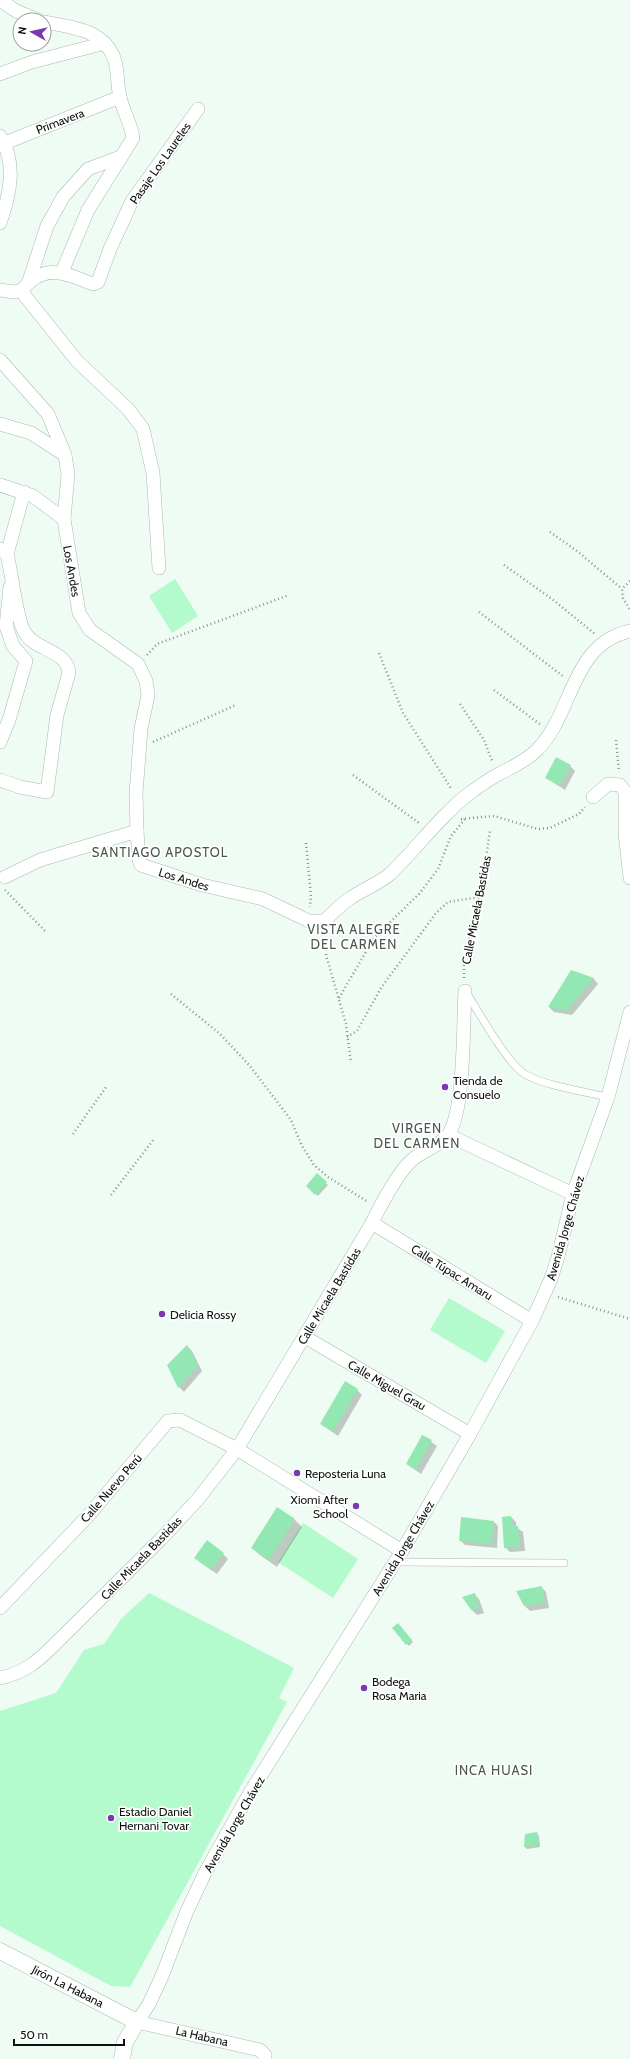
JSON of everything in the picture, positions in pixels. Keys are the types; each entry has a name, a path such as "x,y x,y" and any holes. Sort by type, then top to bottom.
{"street":[{"path":"0,0 18,12"},
{"path":"16,288 42,273 62,272 88,210 120,157 129,147 133,138 132,126 120,97 114,60 105,43 82,29 52,23"},
{"path":"0,74 32,62 105,43"},
{"name":"Primavera","path":"1,141 120,97"},
{"name":"Pasaje Los Laureles","path":"62,272 96,284 98,282 110,249 132,201 198,108"},
{"path":"0,223 11,188 11,174 1,141"},
{"path":"16,288 63,197 88,169 120,157"},
{"path":"16,288 77,361 128,409 143,429 153,473 159,568"},
{"name":"Los Andes","path":"0,360 48,414 65,455 68,474 64,519 79,613 90,630 138,664 146,681 148,695 137,771 137,831 139,860 142,865 147,868 187,879 202,885 263,899 309,921 324,921"},
{"path":"0,424 31,433 65,455"},
{"path":"0,485 33,496 64,519"},
{"path":"0,780 20,787 47,792 57,715 69,678 69,667 66,661 40,646 25,633 11,569 3,551 24,492"},
{"path":"0,742 9,720 26,661 13,646 6,626 11,569"},
{"path":"324,921 349,899 389,875 432,831 443,816 460,802 498,774 515,767 537,750 550,733 588,659 602,642 621,633 630,631"},
{"path":"593,797 608,784 620,784 625,792 625,832 630,878"},
{"path":"2,881 40,860 137,831"},
{"path":"465,991 460,1087 456,1110 448,1135 573,1194"},
{"name":"Avenida Jorge Chávez","path":"122,2059 125,2042 149,2004 162,1976 187,1910 251,1791 399,1556 470,1434 532,1321 545,1293 558,1257 573,1194 608,1097 630,1012"},
{"name":"Calle Micaela Bastidas","path":"0,1678 16,1675 54,1645 162,1538 198,1498 237,1449 305,1337 380,1208 410,1161 438,1144 448,1135"},
{"name":"Calle Túpac Amaru","path":"372,1223 532,1321"},
{"name":"Calle Miguel Grau","path":"305,1337 470,1434"},
{"name":"Calle Nuevo Perú","path":"0,1608 88,1516 168,1421 180,1420 237,1449 399,1556"},
{"name":"Jirón La Habana","path":"0,1951 137,2022"},
{"name":"La Habana","path":"137,2022 260,2050 265,2057"}],"lane":[{"path":"465,991 512,1061 522,1072 537,1080 608,1097"},
{"path":"399,1556 564,1563"}],"path":[{"path":"550,532 577,551 622,589 623,598 630,610"},
{"path":"504,565 552,599 602,642"},
{"path":"622,589 630,581"},
{"path":"138,664 157,644 289,595"},
{"path":"479,612 574,684"},
{"path":"379,653 403,713 460,802"},
{"path":"494,690 550,733"},
{"path":"460,704 484,740 498,774"},
{"path":"140,748 236,705"},
{"path":"616,740 620,784"},
{"path":"353,775 432,831"},
{"path":"459,820 494,816 538,829 550,828 579,814 593,797"},
{"path":"339,998 374,938 419,894 438,869 451,836 466,818"},
{"name":"Calle Micaela Bastidas","path":"465,991 464,962 480,897 490,831"},
{"path":"306,843 311,896 309,921"},
{"path":"2,881 46,932"},
{"path":"347,1037 356,1030 381,988 436,913 448,902 480,897"},
{"path":"324,921 326,955 339,998 351,1063"},
{"path":"172,994 220,1034 250,1066 291,1120 302,1146 314,1164 328,1177 380,1208"},
{"path":"73,1134 106,1087"},
{"path":"111,1195 154,1139"},
{"path":"545,1293 630,1319"}],"green space":[{"path":"175,579 198,616 172,633 149,596"},
{"path":"449,1298 505,1331 486,1363 430,1330"},
{"path":"303,1523 358,1559 333,1598 278,1562"},
{"name":"Estadio Daniel Hernani Tovar","path":"149,1593 294,1668 279,1698 287,1702 130,1987 111,1986 0,1926 0,1711 56,1693 84,1650 104,1644 121,1619"}],"building":[{"path":"556,757 571,765 560,786 545,778"},
{"path":"571,970 594,978 567,1011 548,1007"},
{"path":"317,1173 327,1182 315,1195 306,1186"},
{"path":"187,1345 198,1365 178,1388 167,1365"},
{"path":"345,1381 358,1389 333,1432 320,1424"},
{"path":"422,1435 432,1440 416,1470 406,1464"},
{"path":"277,1507 295,1519 269,1560 251,1548"},
{"path":"511,1516 512,1525 518,1526 520,1547 504,1548 502,1517"},
{"path":"461,1517 494,1521 492,1544 459,1541"},
{"path":"207,1540 224,1553 211,1570 194,1558"},
{"path":"542,1586 545,1603 524,1606 516,1591"},
{"path":"475,1593 479,1608 472,1611 462,1597"},
{"path":"398,1623 412,1640 406,1645 392,1628"},
{"path":"537,1832 539,1845 524,1847 525,1834"}],"place":[{"name":"Tienda de Consuelo","path":"445,1087"},
{"name":"Delicia Rossy","path":"162,1314"},
{"name":"Reposteria Luna","path":"297,1473"},
{"name":"Xiomi After School","path":"356,1506"},
{"name":"Bodega Rosa Maria","path":"364,1688"},
{"name":"Estadio Daniel Hernani Tovar","path":"111,1818"}],"district":[{"name":"SANTIAGO APOSTOL","path":"160,852"},
{"name":"VISTA ALEGRE DEL CARMEN","path":"354,936"},
{"name":"VIRGEN DEL CARMEN","path":"417,1136"},
{"name":"INCA HUASI","path":"494,1770"}]}
